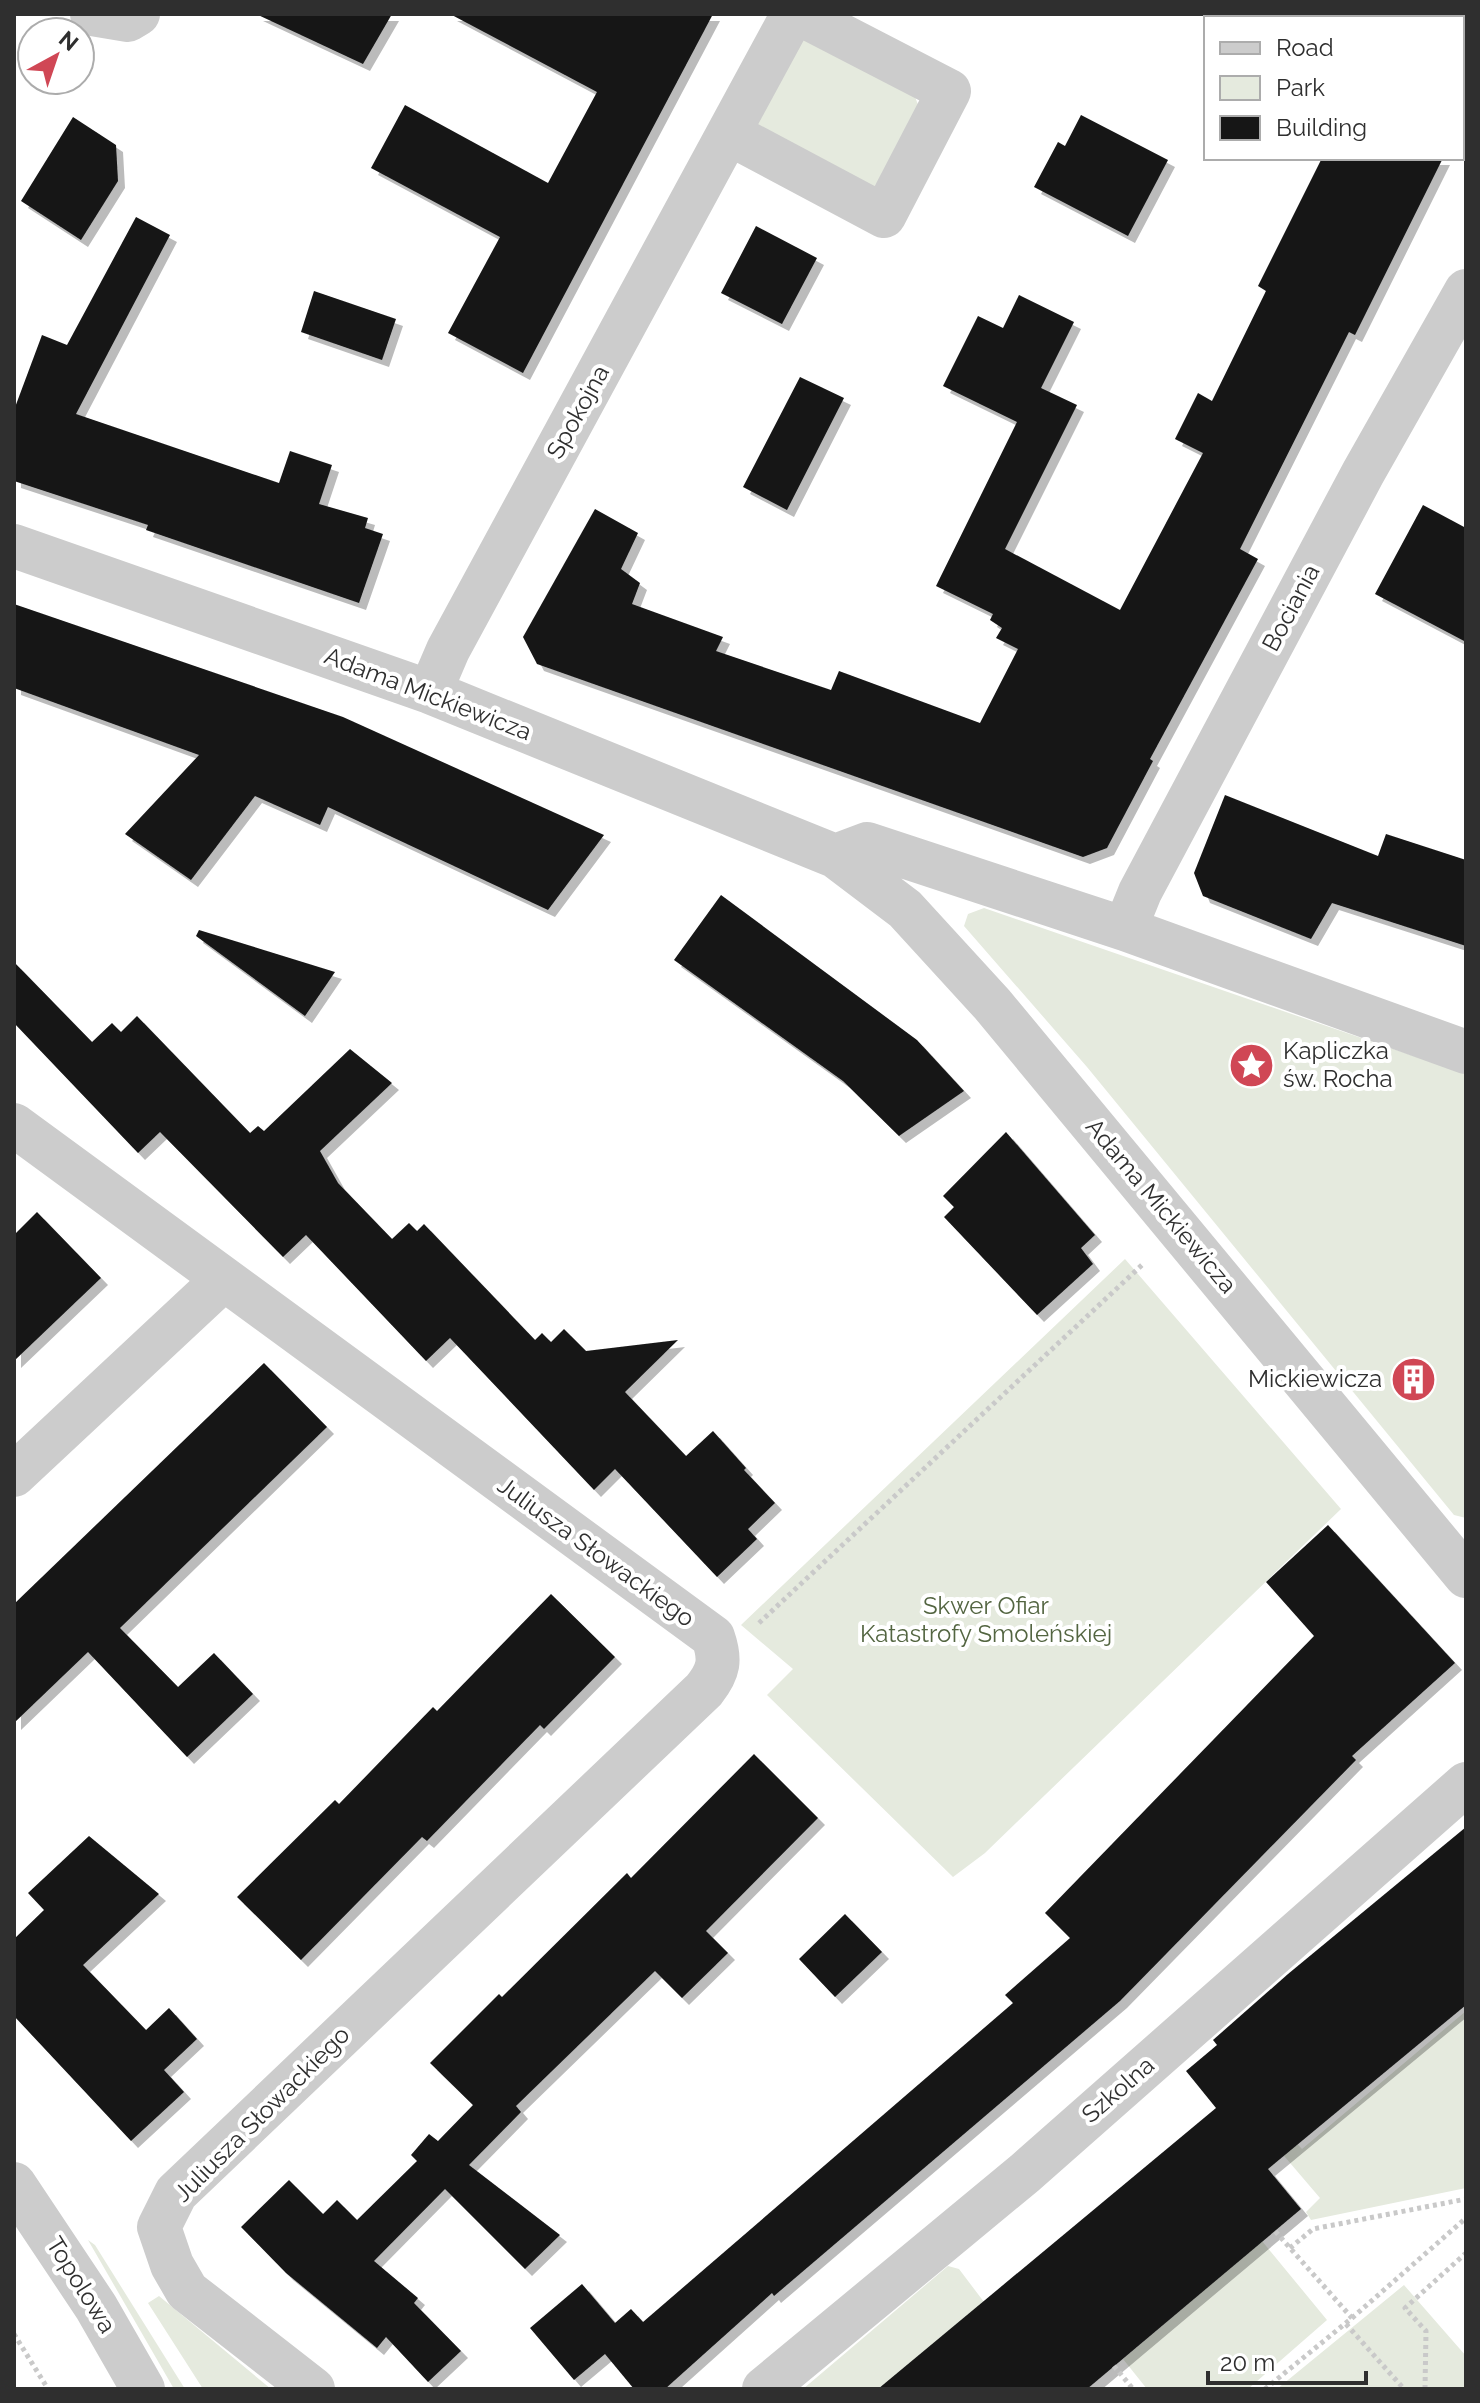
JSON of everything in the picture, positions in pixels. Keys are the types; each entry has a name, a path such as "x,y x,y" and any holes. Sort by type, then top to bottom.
{"street":[{"path":"92,14 128,20 138,14"},
{"name":"Spokojna","path":"430,692 448,650 793,14"},
{"path":"730,134 884,216 949,91 800,14"},
{"name":"Bociania","path":"1125,929 1140,892 1348,501 1466,291"},
{"name":"Adama Mickiewicza","path":"14,546 87,569 430,692 835,856 905,909 992,1004 1464,1569"},
{"path":"835,856 867,844 1125,929 1466,1052"},
{"name":"Juliusza Słowackiego","path":"14,1125 713,1637 718,1652 718,1671 704,1690 176,2193 159,2227 172,2265 187,2291 313,2389"},
{"path":"14,1475 224,1279"},
{"name":"Szkolna","path":"764,2389 1025,2173 1466,1784"},
{"name":"Topolowa","path":"14,2184 62,2253 143,2389"}],"path":[{"path":"755,1627 1146,1261"},
{"path":"1290,2248 1313,2229 1466,2199"},
{"path":"1265,2389 1346,2324 1466,2218"},
{"path":"1275,2231 1352,2318"},
{"path":"1425,2389 1426,2331 1405,2308 1466,2253"},
{"path":"1346,2324 1404,2389"},
{"path":"14,2334 48,2389"},
{"path":"1114,2366 1133,2389"}],"green space":[{"path":"813,35 914,94 920,110 919,126 871,191 758,135 755,117 793,44"},
{"path":"984,908 1466,1074 1466,1518 1454,1515 1087,1067 964,926 968,914"},
{"name":"Skwer Ofiar Katastrofy Smoleńskiej","path":"1125,1259 1341,1509 985,1853 953,1877 767,1695 793,1669 741,1625"},
{"path":"1466,2011 1466,2188 1311,2220 1306,2212 1320,2198 1279,2150 1292,2138 1302,2149"},
{"path":"88,2240 95,2245 185,2389 174,2389"},
{"path":"1262,2241 1327,2320 1248,2389 1147,2389 1123,2359"},
{"path":"948,2266 959,2269 984,2302 880,2389 803,2389"},
{"path":"1404,2285 1466,2356 1466,2389 1277,2389"},
{"path":"159,2296 271,2389 203,2389 148,2303"}],"building":[{"path":"256,14 392,14 363,64"},
{"path":"450,14 713,14 523,373 448,333 500,237 371,168 405,105 548,183 597,92"},
{"path":"1081,115 1168,160 1128,236 1034,187 1058,142 1065,146"},
{"path":"73,117 116,145 118,181 81,240 21,201"},
{"path":"1321,160 1442,160 1355,335 1349,332 1240,549 1258,559 1150,759 1153,761 1107,848 1083,857 537,664 523,637 595,509 638,533 621,569 640,583 632,604 723,637 716,651 831,690 839,671 980,723 1018,649 996,638 1002,628 990,620 993,614 936,586 1017,422 943,386 978,316 1003,328 1019,295 1074,322 1041,388 1077,405 1005,549 1120,610 1203,453 1175,439 1198,393 1212,401 1266,291 1258,286"},
{"path":"136,217 170,235 76,414 279,483 290,451 332,465 319,504 368,518 365,528 383,534 359,603 146,530 148,525 14,481 14,410 42,335 67,345"},
{"path":"756,226 817,258 782,324 721,293"},
{"path":"314,291 396,319 382,360 301,332"},
{"path":"800,377 844,398 787,510 743,487"},
{"path":"1423,505 1466,528 1466,642 1375,594"},
{"path":"14,604 343,717 604,835 548,910 328,807 320,825 255,796 191,880 125,834 199,755 14,688"},
{"path":"1225,795 1378,856 1386,834 1466,860 1466,946 1332,903 1311,939 1203,896 1194,873"},
{"path":"721,895 917,1040 964,1091 899,1136 843,1081 674,960"},
{"path":"199,930 335,972 305,1016 196,936"},
{"path":"14,962 92,1042 112,1023 121,1032 137,1016 250,1133 258,1126 264,1131 350,1049 392,1083 320,1151 338,1183 392,1239 409,1223 417,1231 424,1224 535,1340 542,1333 551,1342 564,1329 586,1351 678,1340 625,1392 686,1456 713,1431 775,1503 748,1529 757,1539 717,1577 615,1469 594,1490 450,1338 426,1361 306,1235 283,1257 160,1132 138,1153 14,1023"},
{"path":"1006,1132 1095,1235 1081,1248 1093,1264 1037,1315 944,1217 954,1207 943,1196"},
{"path":"37,1212 101,1278 14,1361 14,1235"},
{"path":"264,1363 327,1427 120,1628 178,1687 214,1653 253,1694 187,1757 88,1652 14,1723 14,1604"},
{"path":"1328,1525 1455,1663 1352,1756 1356,1760 1120,2001 774,2296 772,2293 665,2389 634,2389 605,2354 574,2380 530,2328 582,2284 615,2323 631,2309 643,2322 1013,2003 1005,1995 1070,1938 1045,1913 1314,1636 1266,1582"},
{"path":"551,1594 615,1657 544,1729 540,1725 427,1841 422,1837 301,1960 237,1897 335,1800 339,1804 433,1707 437,1711"},
{"path":"754,1754 818,1818 706,1931 728,1953 682,1998 655,1971 516,2106 521,2112 469,2165 560,2235 525,2269 445,2189 374,2261 418,2298 414,2303 461,2351 428,2382 386,2337 377,2348 286,2273 241,2227 289,2180 323,2214 337,2200 357,2220 417,2161 411,2155 429,2134 438,2141 473,2105 430,2063 499,1994 502,1997 627,1873 631,1878"},
{"path":"1466,1827 1466,2005 1268,2169 1301,2209 1087,2389 878,2389 1216,2108 1186,2071 1217,2045 1213,2040"},
{"path":"89,1836 159,1894 83,1965 146,2030 169,2008 197,2039 164,2070 184,2092 131,2141 14,2016 14,1939 44,1910 28,1893"},
{"path":"845,1914 882,1952 835,1997 799,1959"}],"place":[{"name":"Kapliczka św. Rocha","path":"1252,1065"},
{"name":"Mickiewicza","path":"1413,1379"}]}
